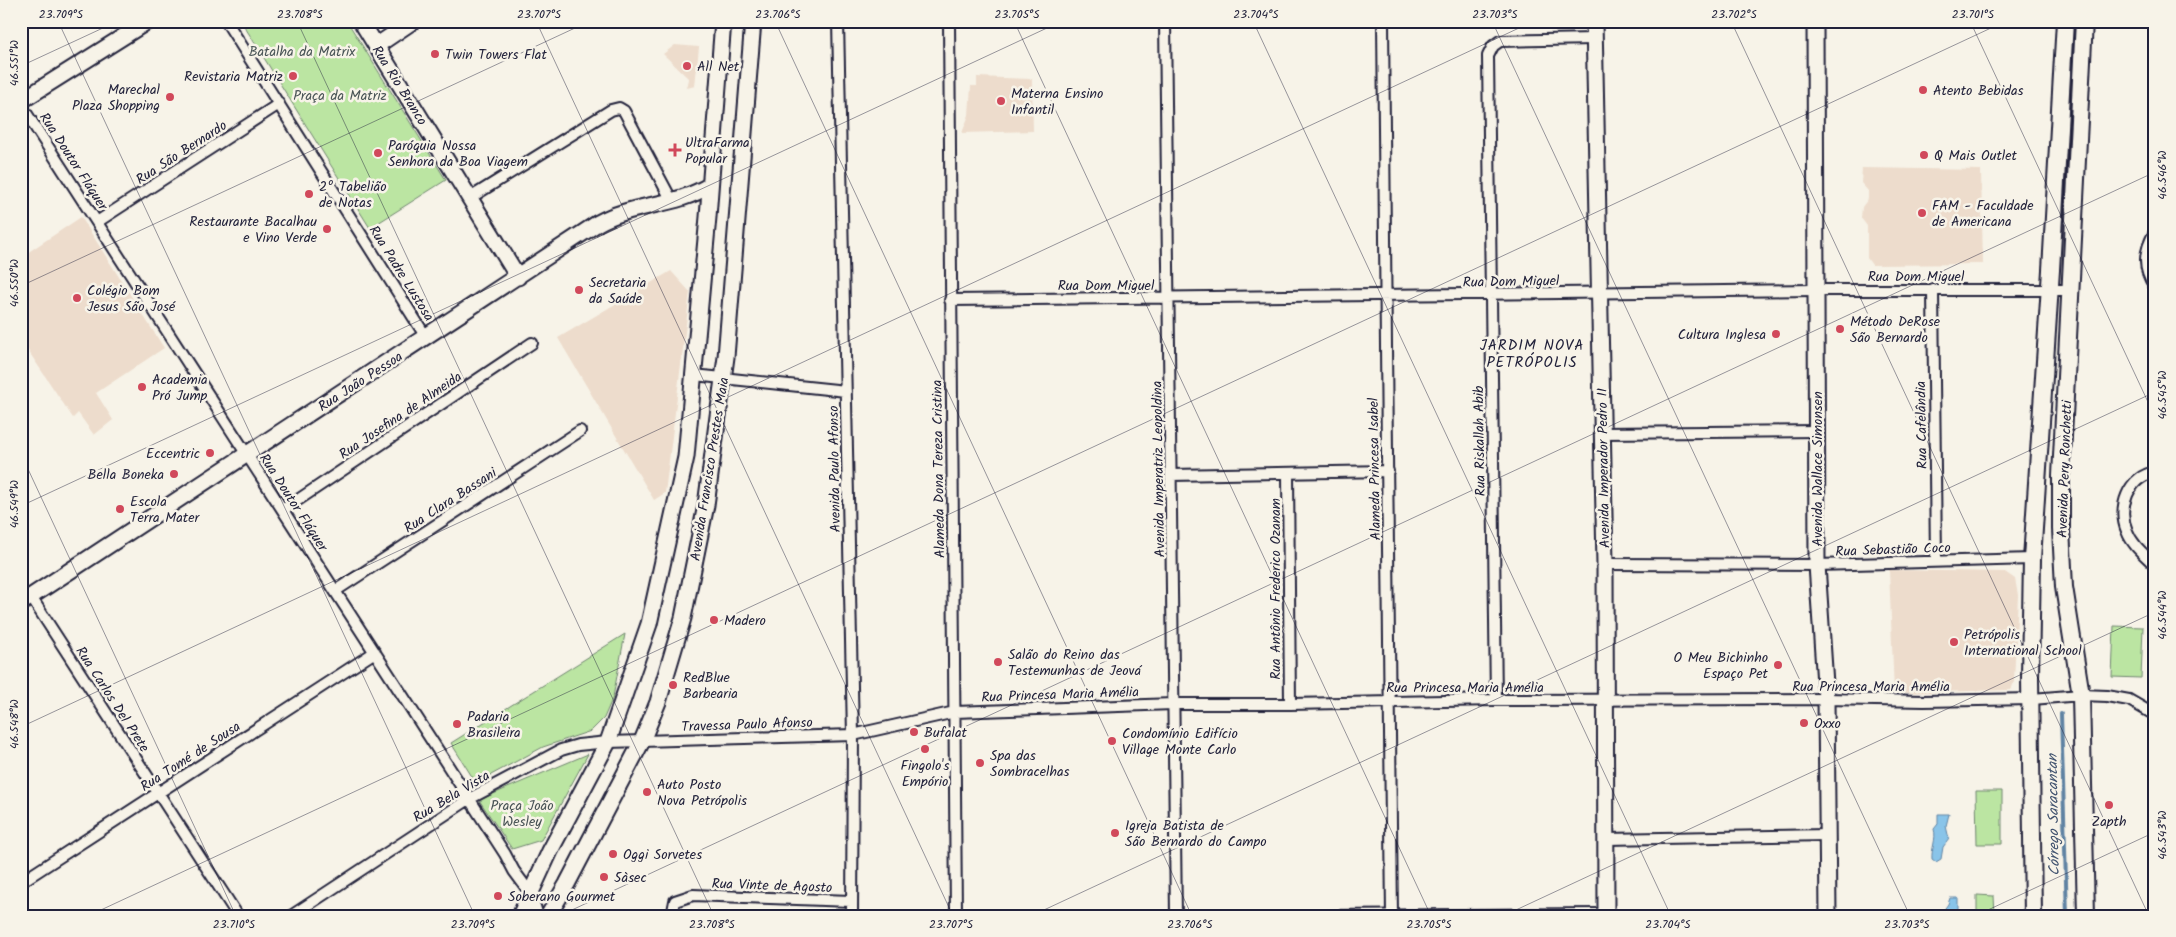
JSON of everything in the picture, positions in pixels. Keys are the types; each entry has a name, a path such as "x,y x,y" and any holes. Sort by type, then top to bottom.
{"main road":[{"name":"Avenida Pery Ronchetti","path":"2033,916 2032,559 2065,21"},
{"name":"Avenida Pery Ronchetti","path":"2084,21 2061,476 2061,529 2064,587 2081,695 2086,916"}],"street":[{"path":"21,103 148,21"},
{"name":"Rua Padre Lustosa","path":"226,21 426,337"},
{"name":"Rua Rio Branco","path":"360,21 518,277"},
{"path":"376,46 413,21"},
{"name":"Avenida Francisco Prestes Maia","path":"520,916 550,851 608,742 649,624 686,457 723,21"},
{"name":"Avenida Francisco Prestes Maia","path":"548,916 567,884 642,741 658,702 683,618 706,505 723,378 753,21"},
{"name":"Avenida Paulo Afonso","path":"838,21 853,735 852,916"},
{"name":"Alameda Dona Tereza Cristina","path":"949,21 956,916"},
{"name":"Avenida Imperatriz Leopoldina","path":"1165,21 1170,299 1176,916"},
{"name":"Alameda Princesa Isabel","path":"1383,21 1384,296 1388,471 1392,915"},
{"name":"Avenida Imperador Pedro II","path":"1594,21 1605,564 1606,915"},
{"name":"Avenida Wallace Simonsen","path":"1814,21 1817,565 1826,699 1828,916"},
{"name":"Rua Riskallah Abib","path":"1496,700 1488,56 1493,46 1500,41 1594,39"},
{"name":"Rua Doutor Fláquer","path":"21,103 514,871 531,894 538,916"},
{"name":"Rua São Bernardo","path":"97,222 279,104"},
{"path":"470,198 611,110 619,108 624,111 672,201"},
{"name":"Rua João Pessoa","path":"26,600 606,218 672,201 700,191 710,185"},
{"path":"2155,232 2148,243 2146,255 2146,266 2155,287"},
{"name":"Rua Cafelândia","path":"1933,289 1936,560"},
{"name":"Rua Dom Miguel","path":"950,300 1170,299 1816,290 2071,290"},
{"name":"Rua Josefina de Almeida","path":"283,510 532,343"},
{"path":"694,375 846,391"},
{"name":"Rua Clara Bassani","path":"335,591 580,431"},
{"path":"1602,433 1816,431"},
{"path":"1171,475 1388,471"},
{"path":"2155,472 2148,473 2134,482 2125,497 2123,515 2127,532 2139,550 2155,565"},
{"name":"Rua Antônio Frederico Ozanam","path":"1288,474 1290,704"},
{"name":"Rua Sebastião Coco","path":"1605,564 1817,565 1936,560 2032,559"},
{"name":"Rua Carlos Del Prete","path":"26,600 158,794 238,916"},
{"name":"Rua Tomé de Sousa","path":"21,882 375,652"},
{"name":"Rua Princesa Maria Amélia","path":"853,735 955,712 1173,704 1496,700 1826,699 1924,701 2032,699 2081,695 2107,696 2128,700 2155,715"},
{"name":"Travessa Paulo Afonso","path":"642,741 853,735"},
{"name":"Rua Bela Vista","path":"291,916 469,799 561,750 578,745 642,741"},
{"path":"1606,839 1827,835"},
{"name":"Rua Vinte de Agosto","path":"672,916 675,901 693,895 851,901"},
{"path":"1322,916 1606,915"}],"shaded area":[{"name":"All Net","path":"675,45 699,47 695,86 687,88 689,79 663,54"},
{"name":"Materna Ensino Infantil","path":"977,77 1032,79 1033,131 962,133 969,115 971,86 977,86"},
{"name":"FAM - Faculdade de Americana","path":"1862,168 1981,170 1983,264 1872,265 1867,258 1867,226 1861,218 1862,207 1868,199 1868,191 1861,183"},
{"name":"Colégio Bom Jesus São José","path":"81,217 164,348 96,393 113,420 94,435 78,413 73,418 21,340 21,257"},
{"path":"671,271 690,292 665,493 654,500 558,338"},
{"name":"Petrópolis International School","path":"1889,570 2005,572 2015,579 2018,595 2014,682 2011,690 1894,693"}],"green space":[{"name":"Praça da Matriz","path":"241,21 347,21 446,180 370,228"},
{"path":"2114,626 2143,627 2141,678 2112,677"},
{"path":"625,634 613,697 604,718 591,731 543,747 476,783 451,743"},
{"name":"Praça João Wesley","path":"588,754 541,840 512,849 479,800"},
{"path":"1976,791 2002,791 2002,844 1977,844"},
{"path":"1977,895 1994,896 1995,916 1977,916"}],"water":[{"path":"1938,814 1949,814 1946,826 1949,839 1943,847 1941,859 1936,862 1932,859 1932,855 1935,836 1934,829 1938,824"},
{"path":"1950,898 1958,898 1958,916 1946,916 1943,911"}],"waterway":[{"name":"Córrego Saracantan","path":"2061,714 2067,916"}],"place":[{"name":"Twin Towers Flat","path":"435,54"},
{"name":"All Net","path":"687,66"},
{"name":"Revistaria Matriz","path":"293,76"},
{"name":"Atento Bebidas","path":"1923,90"},
{"name":"Marechal Plaza Shopping","path":"170,97"},
{"name":"Materna Ensino Infantil","path":"1001,101"},
{"name":"UltraFarma Popular","path":"675,150"},
{"name":"Paróquia Nossa Senhora da Boa Viagem","path":"378,153"},
{"name":"Q Mais Outlet","path":"1924,155"},
{"name":"2º Tabelião de Notas","path":"309,194"},
{"name":"FAM - Faculdade de Americana","path":"1922,213"},
{"name":"Restaurante Bacalhau e Vino Verde","path":"327,229"},
{"name":"Secretaria da Saúde","path":"579,290"},
{"name":"Colégio Bom Jesus São José","path":"77,298"},
{"name":"Método DeRose São Bernardo","path":"1840,329"},
{"name":"Cultura Inglesa","path":"1776,334"},
{"name":"Academia Pró Jump","path":"142,387"},
{"name":"Eccentric","path":"210,453"},
{"name":"Bella Boneka","path":"174,474"},
{"name":"Escola Terra Mater","path":"120,509"},
{"name":"Madero","path":"714,620"},
{"name":"Petrópolis International School","path":"1954,642"},
{"name":"Salão do Reino das Testemunhas de Jeová","path":"998,662"},
{"name":"O Meu Bichinho Espaço Pet","path":"1778,665"},
{"name":"RedBlue Barbearia","path":"673,685"},
{"name":"Oxxo","path":"1804,723"},
{"name":"Padaria Brasileira","path":"457,724"},
{"name":"Bufalat","path":"914,732"},
{"name":"Condomínio Edifício Village Monte Carlo","path":"1112,741"},
{"name":"Fingolo's Empório","path":"925,749"},
{"name":"Spa das Sombracelhas","path":"980,763"},
{"name":"Auto Posto Nova Petrópolis","path":"647,792"},
{"name":"Zapth","path":"2109,805"},
{"name":"Igreja Batista de São Bernardo do Campo","path":"1115,833"},
{"name":"Oggi Sorvetes","path":"613,854"},
{"name":"5àsec","path":"604,877"},
{"name":"Soberano Gourmet","path":"498,896"}],"district":[{"name":"JARDIM NOVA PETRÓPOLIS","path":"1532,354"}],"park label":[{"name":"Batalha da Matrix","path":"302,51"}]}
